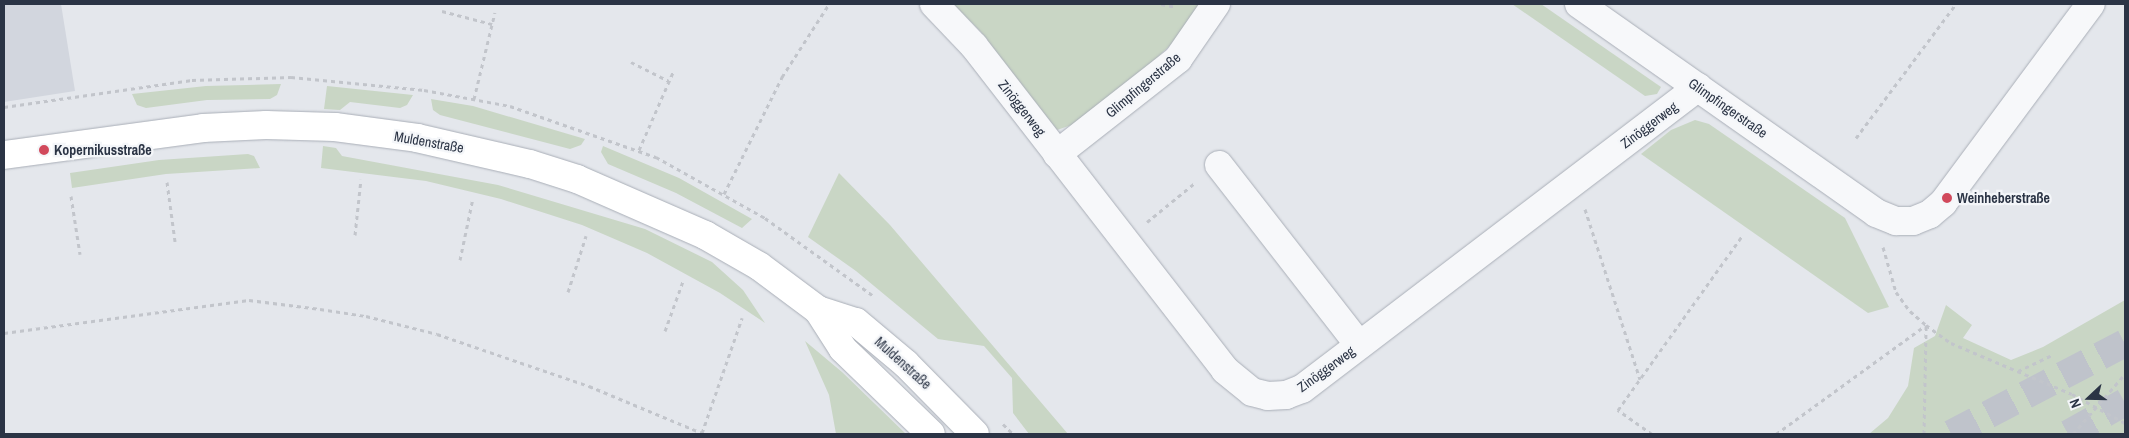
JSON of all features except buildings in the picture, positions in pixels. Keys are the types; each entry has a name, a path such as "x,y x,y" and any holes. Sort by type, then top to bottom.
{"main road":[{"name":"Muldenstraße","path":"4,155 203,128 266,125 335,128 435,142 530,164 645,208 736,252 818,310 856,322 879,340 974,434"},
{"name":"Muldenstraße","path":"818,310 843,348 931,434"}],"street":[{"name":"Zinöggerweg","path":"934,4 974,46 1237,383 1260,394 1286,395 1302,389 1698,88"},
{"name":"Glimpfingerstraße","path":"1057,154 1178,59 1216,4"},
{"name":"Glimpfingerstraße","path":"1579,4 1876,213"},
{"path":"1876,213 1896,221 1913,221 1930,214 1943,203 2091,4"},
{"path":"1219,165 1359,345"}],"path":[{"path":"724,194 782,77 829,4"},
{"path":"1856,138 1956,4"},
{"path":"442,11 492,24"},
{"path":"474,99 495,12"},
{"path":"631,62 669,81"},
{"path":"638,150 674,70"},
{"path":"1154,216 1219,165"},
{"path":"355,235 361,179"},
{"path":"1576,180 1640,379"},
{"path":"167,182 175,241"},
{"path":"72,196 80,254"},
{"path":"460,260 473,198"},
{"path":"1876,213 1896,292 1926,325 1951,343 2018,371 2094,406 2125,423"},
{"path":"1652,434 1618,410 1743,235"},
{"path":"568,292 586,236"},
{"path":"665,331 683,281"},
{"path":"4,334 249,300 320,309 366,316 437,334 589,386 702,433 742,318"},
{"path":"1776,434 1926,325"},
{"path":"1924,434 1926,325"},
{"path":"2018,371 2053,354"},
{"path":"2073,434 2094,406 2125,374"}],"shaded area":[{"path":"4,4 61,4 75,91 4,102"}],"green space":[{"path":"953,4 1204,4 1177,39 1106,105 1080,122 1057,130 981,32"},
{"path":"1512,4 1541,4 1661,87 1657,94 1645,96"},
{"path":"281,84 277,95 270,99 207,100 146,108 137,105 132,94 206,86"},
{"path":"327,86 413,95 407,105 400,108 350,102 340,110 324,109"},
{"path":"431,99 473,106 585,139 581,145 570,149 440,115 433,110"},
{"path":"1695,120 1709,124 1845,218 1889,307 1868,313 1641,154 1671,130"},
{"path":"323,146 336,148 342,156 498,185 645,229 712,262 743,290 765,323 720,293 647,253 582,225 501,199 426,181 321,168"},
{"path":"603,146 679,178 752,219 742,228 676,193 608,164 601,152"},
{"path":"248,154 254,156 260,168 166,174 72,188 70,173 159,160"},
{"path":"839,173 890,225 1068,434 1029,434 1013,413 1012,378 984,346 938,339 856,271 808,237"},
{"path":"2125,300 2125,434 1869,434 1888,418 1908,386 1914,348 1935,336 1946,305 1972,325 1963,338 2011,360 2043,347"},
{"path":"805,341 842,372 906,434 836,434 829,395"}],"tunnel":[{"path":"1951,434 2125,343"},
{"path":"2068,434 2125,402"}],"place":[{"name":"Kopernikusstraße","path":"44,150"},
{"name":"Weinheberstraße","path":"1947,198"}]}
